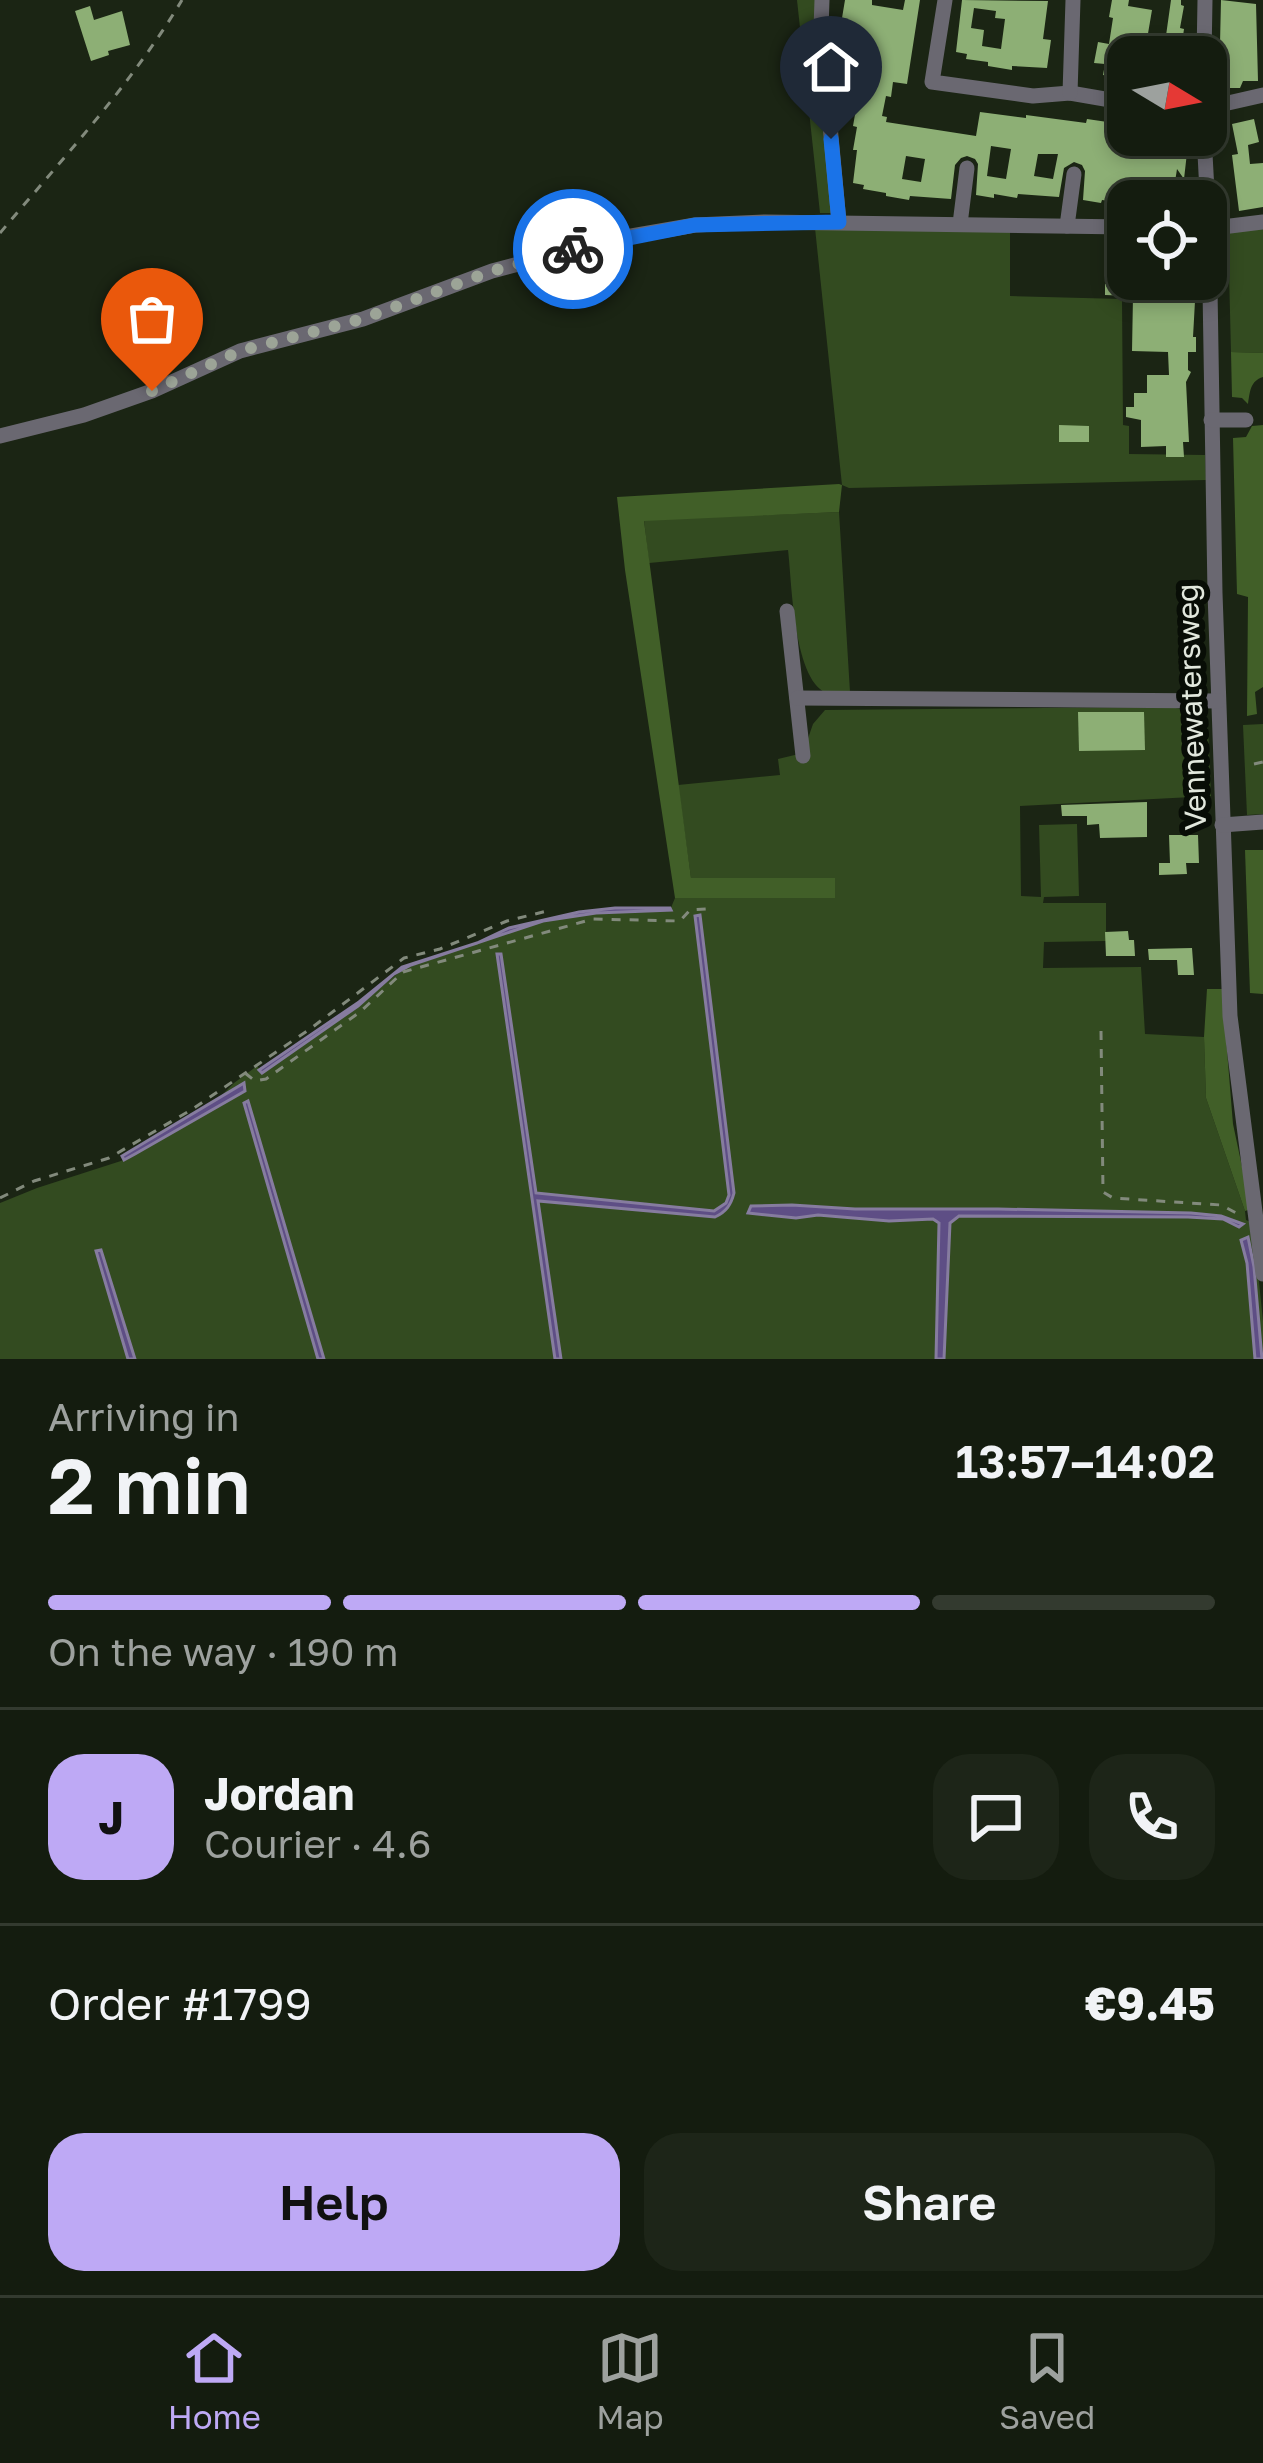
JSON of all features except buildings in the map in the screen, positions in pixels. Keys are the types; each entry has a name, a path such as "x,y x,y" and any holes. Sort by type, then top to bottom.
{"street":[{"path":"821,0 839,222"},
{"path":"945,0 932,82 1033,96 1070,93 1107,99"},
{"path":"1070,93 1073,0"},
{"path":"1204,0 1204,36"},
{"path":"1227,103 1263,95"},
{"path":"960,224 968,168"},
{"path":"1067,226 1073,174"},
{"path":"1227,226 1263,222"},
{"path":"0,436 84,416 240,351 362,319 492,271 614,239 695,225 1107,227"},
{"name":"Vennewatersweg","path":"1208,300 1231,1027 1263,1274"},
{"path":"1211,420 1254,420"},
{"path":"787,611 803,755"},
{"path":"797,698 1218,700"},
{"path":"1222,825 1263,822"}],"path":[{"path":"0,233 103,111 182,0"},
{"path":"1253,764 1263,762"},
{"path":"245,1073 255,1082 266,1079 360,1012 404,972 593,919 680,921 690,910 706,909"},
{"path":"0,1198 34,1181 109,1158 190,1110 404,958 547,910"},
{"path":"1101,1031 1103,1192 1114,1198 1221,1205 1248,1220 1258,1217"}],"green space":[{"path":"797,0 818,0 831,213 820,213"},
{"path":"1263,227 1263,353 1231,352 1228,232"},
{"path":"815,228 1010,231 1010,296 1122,300 1123,425 1129,426 1129,454 1205,455 1206,480 842,485"},
{"path":"1231,352 1263,353 1263,377 1253,384 1248,404 1232,397"},
{"path":"1263,425 1263,687 1255,692 1257,714 1247,716 1248,597 1237,594 1233,438 1246,437 1252,426"},
{"path":"839,484 839,512 644,521 691,878 835,878 835,898 675,898 617,497"},
{"path":"839,512 850,692 830,694 808,672 797,631 788,550 649,563 644,520"},
{"path":"825,710 1189,710 1208,727 1211,796 1020,806 1021,896 1041,897 1039,825 1077,824 1079,896 1044,897 1043,903 1106,903 1106,941 1044,942 1043,968 1141,967 1145,1034 1204,1037 1206,1098 1246,1220 1253,1223 1263,1359 1247,1238 1242,1241 1257,1359 0,1359 0,1203 124,1160 244,1091 244,1083 216,1101 257,1066 262,1072 403,969 543,921 670,910 675,898 835,897 834,878 691,878 678,785 780,775 778,759 803,753 813,724"},
{"path":"1263,724 1263,814 1247,815 1243,725"},
{"path":"1245,850 1263,850 1263,994 1250,993"},
{"path":"1207,989 1222,989 1233,1124 1251,1209 1245,1211 1206,1098"}],"shaded area":[{"path":"615,908 671,910 543,921 477,943 509,928 579,912"},
{"path":"700,915 733,1197 715,1217 538,1201 561,1359 555,1359 497,954 501,954 536,1193 714,1211 729,1195 695,916"},
{"path":"477,943 394,974 358,1006 262,1073 259,1070 402,967"},
{"path":"244,1083 245,1091 124,1160 122,1156"},
{"path":"248,1101 324,1359 318,1359 244,1103"},
{"path":"751,1206 1191,1213 1243,1224 1188,1217 959,1216 950,1223 944,1359 936,1359 939,1223 933,1219 748,1213"},
{"path":"1248,1237 1262,1359 1255,1359 1241,1240"},
{"path":"101,1250 135,1359 128,1359 96,1251"}],"way so far":[{"path":"152,391 240,351 362,319 492,271 573,249"}],"route":[{"path":"573,249 695,225 839,222 831,139"}]}
